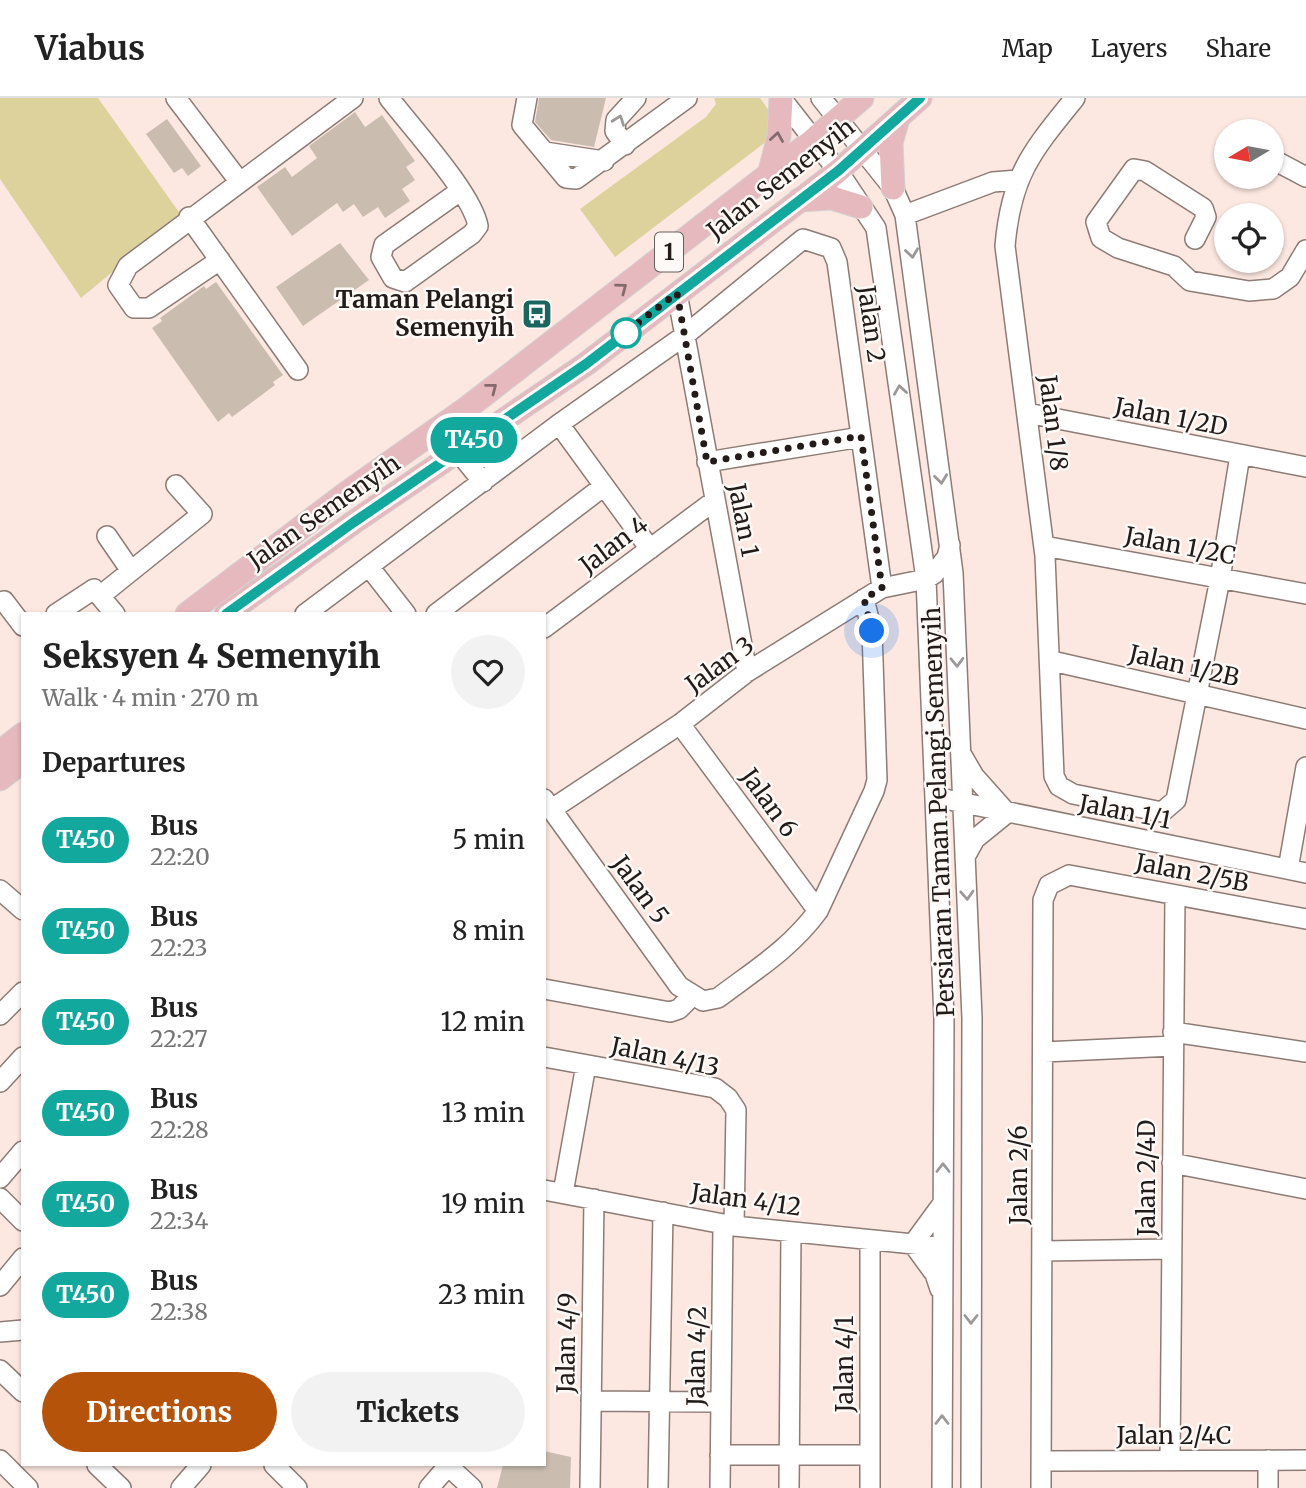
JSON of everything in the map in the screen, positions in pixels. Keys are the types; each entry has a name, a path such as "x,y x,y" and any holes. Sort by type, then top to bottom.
{"main road":[{"path":"769,175 779,136 781,98"},
{"name":"Jalan Semenyih","path":"190,612 344,495 467,408 769,175 862,98"},
{"name":"Jalan Semenyih","path":"229,612 586,364 838,171 920,98"},
{"path":"893,188 891,143 898,118"},
{"path":"799,200 832,198 861,207"},
{"path":"0,750 21,735"},
{"path":"0,779 21,763"}],"street":[{"path":"177,98 239,181"},
{"path":"220,260 149,309 134,307 118,285 128,266 189,217 353,98"},
{"path":"390,98 460,191 475,211 478,226 472,234 405,282 393,278 381,257 384,245 460,191"},
{"path":"527,98 522,125 566,178 576,179 687,98"},
{"path":"625,145 615,131 617,120 636,98"},
{"name":"Persiaran Taman Pelangi Semenyih","path":"781,98 838,171 876,228 926,579 944,1019 942,1488"},
{"name":"Persiaran Taman Pelangi Semenyih","path":"821,98 893,188 905,215 950,545 956,617 972,1018 971,1488"},
{"name":"Jalan 1/8","path":"1076,98 1041,141 1018,180 1009,206 1006,246 1044,546 1052,661 1054,776 1059,786 1073,794 1163,812 1177,800 1198,694"},
{"path":"1284,165 1306,177"},
{"path":"1195,239 1206,217 1203,208 1145,171 1134,169 1129,172 1096,222 1101,238 1118,248 1174,266 1190,281 1249,291 1273,289 1290,277 1306,250"},
{"path":"905,215 993,183 1018,180"},
{"path":"189,217 298,370"},
{"name":"Jalan 2","path":"684,336 803,239 831,248 838,262 882,588"},
{"name":"Jalan 1","path":"677,293 747,672"},
{"path":"308,612 559,424 684,336"},
{"name":"Jalan 1/2D","path":"1027,413 1306,467"},
{"path":"559,424 650,549"},
{"path":"707,462 861,436"},
{"path":"458,451 483,482"},
{"path":"1198,694 1240,455"},
{"path":"100,596 202,514 176,485"},
{"path":"439,612 604,486"},
{"name":"Jalan 4","path":"546,627 714,501"},
{"path":"107,536 131,571"},
{"path":"950,545 947,557 926,579 946,599 956,617"},
{"name":"Jalan 1/2C","path":"1044,546 1306,594"},
{"path":"370,568 404,612"},
{"name":"Jalan 3","path":"550,813 680,724 747,672 864,599 882,588 926,579"},
{"path":"59,612 94,589 113,612"},
{"path":"546,989 670,1012 698,999 718,998 794,942 818,911 876,786 872,631 864,599"},
{"path":"4,601 21,622"},
{"name":"Jalan 1/2B","path":"1052,661 1306,719"},
{"name":"Jalan 6","path":"680,724 818,911"},
{"path":"961,753 974,776 1007,813 975,839 965,857"},
{"path":"1297,871 1306,767"},
{"name":"Jalan 1/1","path":"935,797 1297,871"},
{"name":"Jalan 5","path":"550,813 679,986 698,999"},
{"name":"Jalan 2/5B","path":"1069,875 1306,919"},
{"name":"Jalan 2/6","path":"1041,1488 1043,900 1049,885 1069,875"},
{"name":"Jalan 2/4D","path":"1170,1460 1175,896"},
{"path":"1,1012 21,994"},
{"path":"1044,1052 1173,1039 1306,1052"},
{"name":"Jalan 4/13","path":"546,1057 715,1088 728,1098 736,1111 729,1225"},
{"path":"0,1082 21,1058"},
{"path":"554,1191 586,1065"},
{"path":"0,1178 21,1153"},
{"path":"1172,1163 1306,1189"},
{"name":"Jalan 4/12","path":"554,1191 729,1225 943,1247"},
{"path":"0,1198 21,1219"},
{"name":"Jalan 4/9","path":"590,1488 594,1199"},
{"path":"943,1203 913,1244 935,1273 943,1296"},
{"path":"971,1291 957,1259 943,1247 961,1230 972,1209"},
{"path":"658,1488 663,1212"},
{"name":"Jalan 4/2","path":"720,1488 729,1225"},
{"path":"789,1488 791,1232"},
{"name":"Jalan 4/1","path":"870,1240 870,1488"},
{"path":"1043,1251 1171,1249"},
{"path":"0,1286 21,1260"},
{"path":"0,1332 21,1330"},
{"path":"0,1370 21,1390"},
{"path":"591,1401 721,1402"},
{"path":"720,1455 870,1455"},
{"path":"0,1460 28,1488"},
{"path":"1268,1460 1269,1488"},
{"name":"Jalan 2/4C","path":"1041,1461 1306,1460"},
{"path":"98,1466 121,1488"},
{"path":"181,1488 200,1466"},
{"path":"275,1466 297,1488"},
{"path":"429,1488 447,1466"},
{"path":"449,1466 471,1488"}],"shaded area":[{"path":"0,98 98,98 181,215 81,298 0,179"},
{"path":"714,98 760,98 774,118 771,138 615,257 580,209 706,117 716,104"}],"building":[{"path":"539,98 606,98 594,147 551,140 535,122"},
{"path":"355,112 365,127 382,115 415,161 406,167 415,180 402,189 410,201 385,218 378,207 363,217 354,204 343,212 337,203 292,236 257,187 285,167 292,177 317,158 309,146"},
{"path":"167,119 201,166 188,176 182,168 174,173 146,134"},
{"path":"340,243 369,280 303,326 276,287"},
{"path":"216,282 283,375 273,382 275,385 232,417 229,413 218,422 152,328 162,321 160,318 204,286 206,289"},
{"path":"546,1451 571,1457 570,1488 497,1488 503,1466 546,1466"}],"bus line":[{"name":"T450","path":"229,612 354,522 586,364 838,171 920,98"}],"place":[{"name":"Taman Pelangi Semenyih","path":"537,314"}],"route":[{"path":"626,333 622,335 677,293 707,462 861,436 882,588 864,599 872,631"}]}
